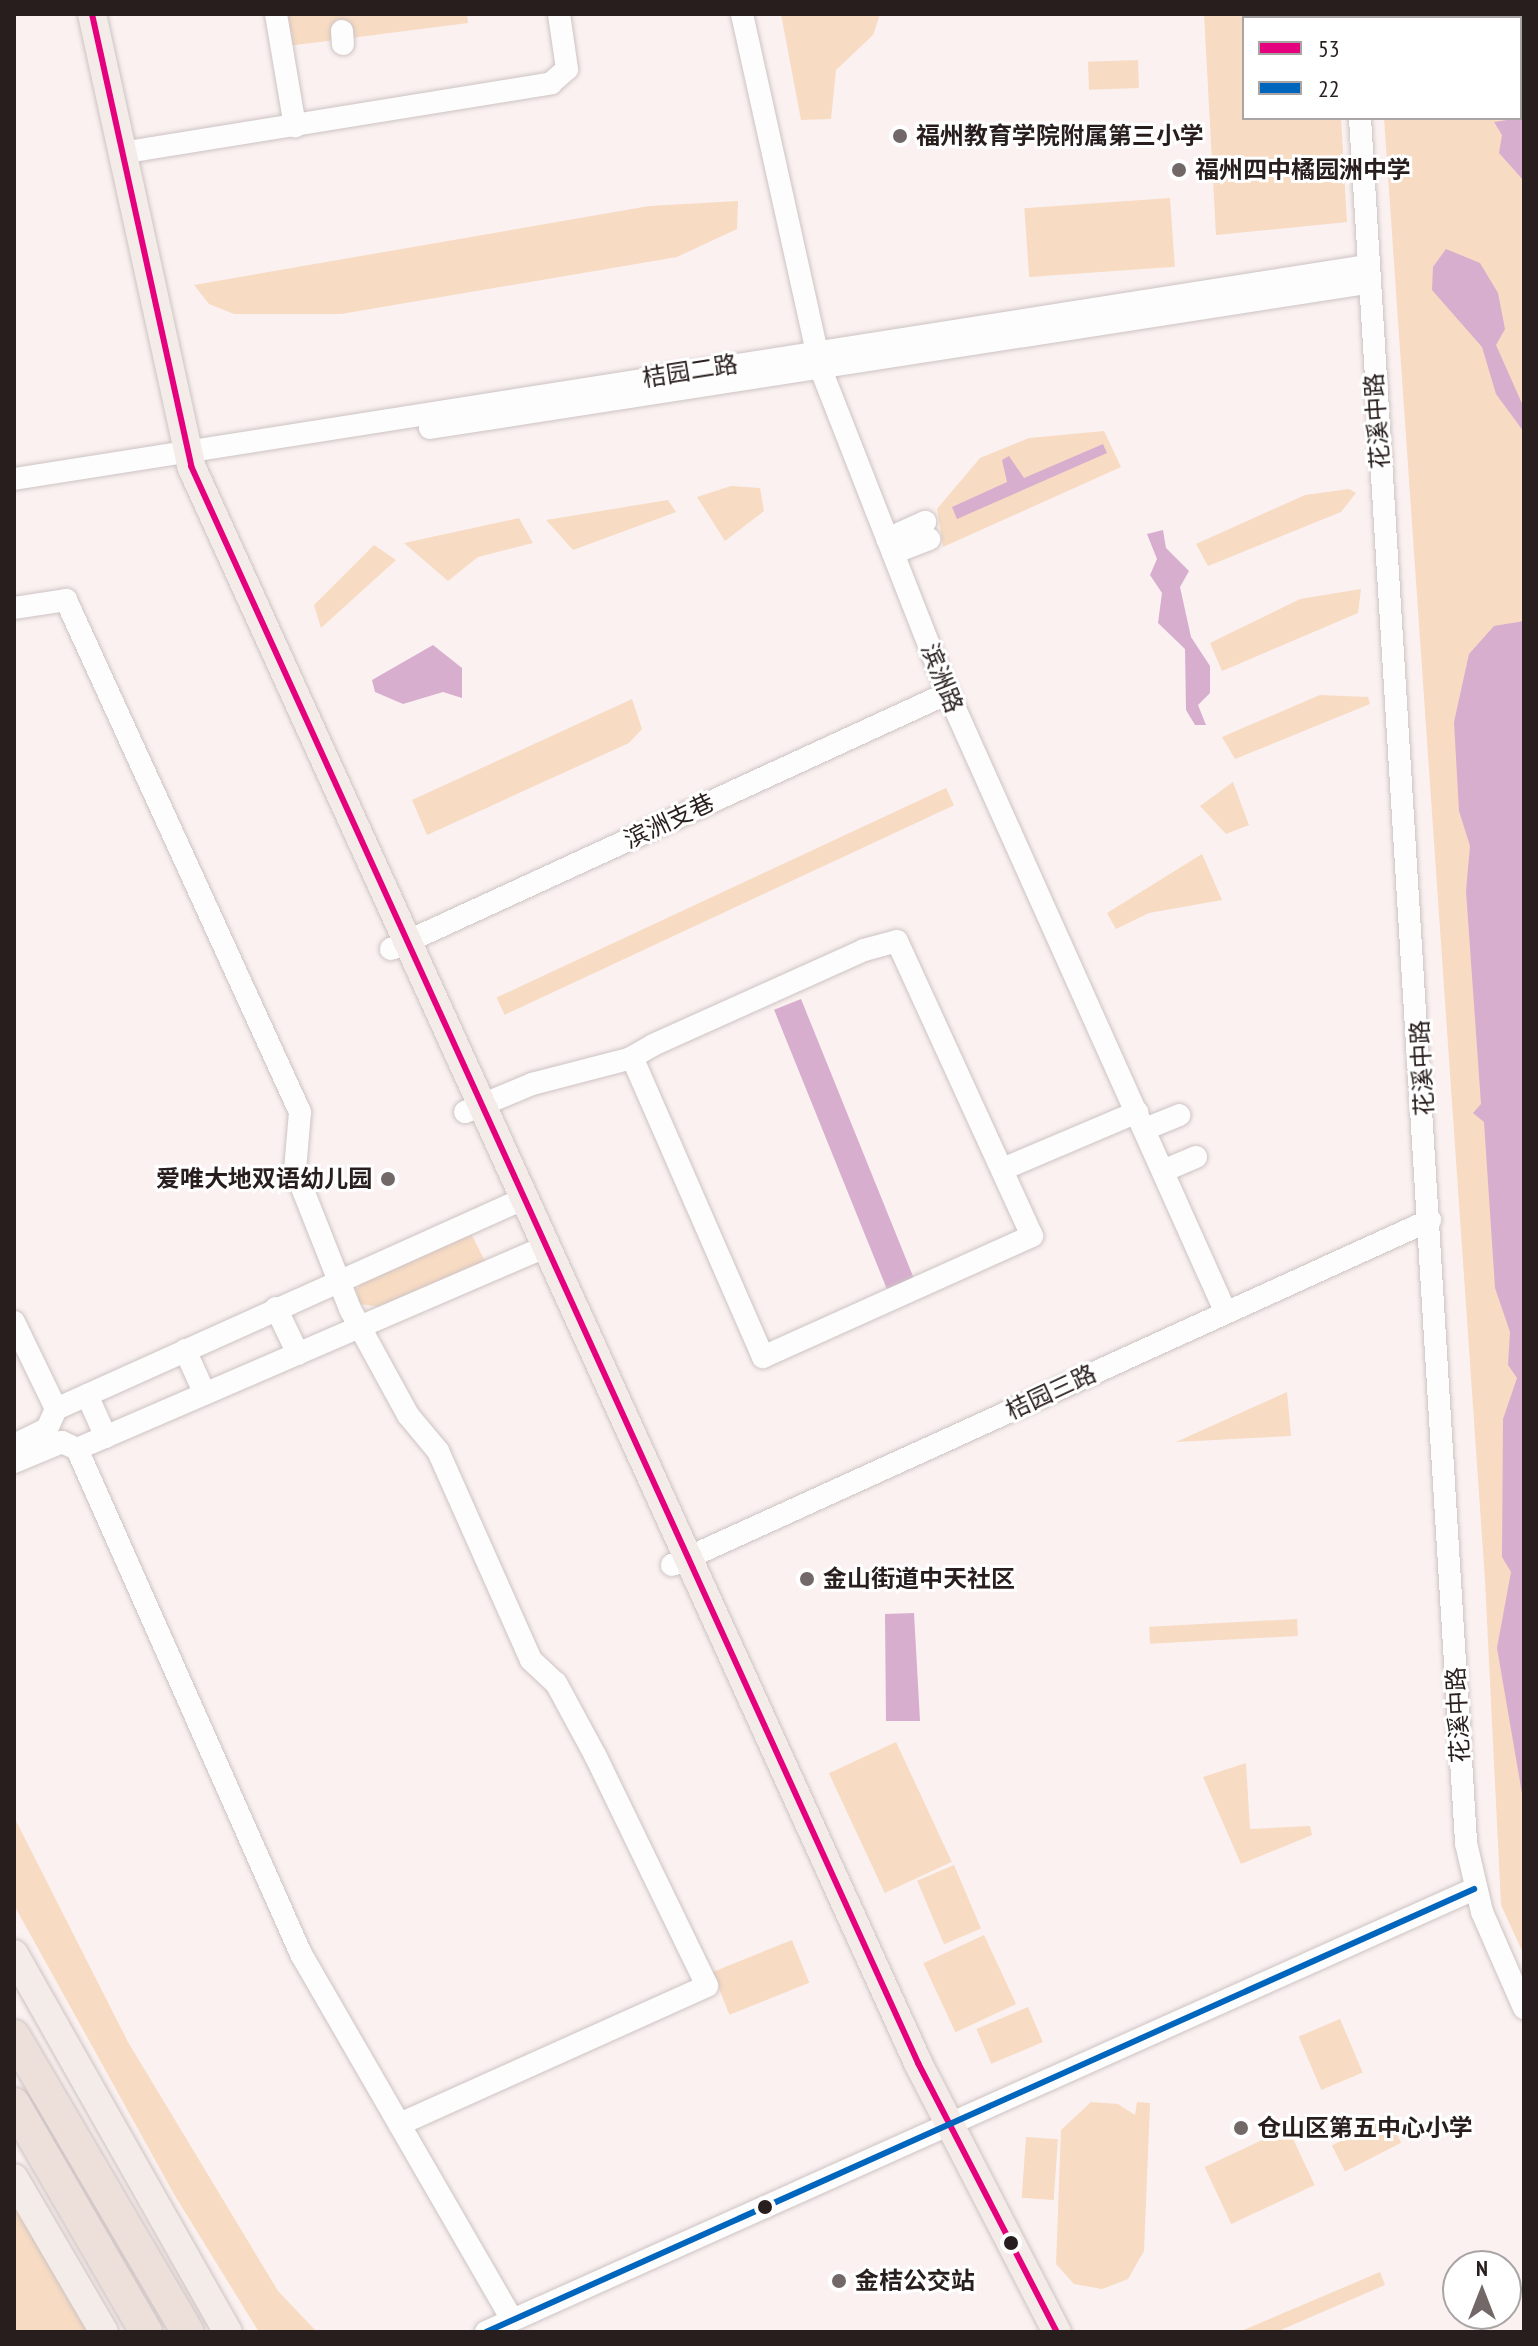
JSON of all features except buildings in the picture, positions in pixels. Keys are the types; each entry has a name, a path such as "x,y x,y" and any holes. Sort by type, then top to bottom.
{"highway":[{"path":"14,2036 188,2332"},
{"path":"14,2104 146,2332"}],"main road":[{"path":"79,14 180,460 680,1562 940,2123 1041,2332"},
{"path":"92,14 180,460"},
{"path":"14,1954 228,2332"},
{"path":"940,2123 1057,2332"},
{"path":"14,2178 104,2332"}],"street":[{"path":"276,14 295,126"},
{"path":"121,153 551,83 567,69 559,14"},
{"name":"滨洲路","path":"742,14 818,359 948,693 1226,1313"},
{"name":"花溪中路","path":"1360,120 1367,274 1474,1889 1524,2008"},
{"name":"桔园二路","path":"14,491 180,460 1367,274"},
{"name":"桔园二路","path":"14,479 180,460"},
{"path":"890,546 927,530"},
{"path":"14,608 66,600 300,1112 295,1170 363,1326 408,1415 438,1451 531,1660 556,1683 596,1757 707,1986 400,2124"},
{"name":"滨洲支巷","path":"399,946 948,693"},
{"path":"473,1109 632,1057 897,941 1032,1236 763,1357 632,1057"},
{"path":"1003,1169 1141,1120 1179,1115"},
{"path":"1163,1171 1196,1157"},
{"path":"14,1445 47,1429 56,1409 343,1277 516,1203"},
{"name":"桔园三路","path":"680,1562 1430,1220"},
{"path":"77,1449 537,1250"},
{"path":"276,1308 298,1354"},
{"path":"14,1322 56,1409"},
{"path":"185,1350 205,1394"},
{"path":"87,1395 106,1437"},
{"path":"14,1462 62,1442 77,1449 301,1954 512,2320"},
{"path":"486,2332 940,2123 1474,1889"}],"shaded area":[{"path":"284,14 467,14 468,23 288,46"},
{"path":"781,14 880,14 873,35 836,70 831,119 801,120"},
{"path":"1204,14 1334,14 1242,16 1242,120 1341,120 1347,222 1216,235"},
{"path":"1378,14 1524,14 1524,1955 1501,1905 1485,1580 1384,120 1522,120 1522,16"},
{"path":"1497,14 1524,14 1524,181 1499,153 1502,135 1494,122 1522,120 1522,16"},
{"path":"1138,60 1139,88 1089,90 1088,62"},
{"path":"1170,198 1175,267 1029,277 1024,208"},
{"path":"738,201 737,229 677,257 341,314 234,314 209,304 194,285 649,206"},
{"path":"1446,249 1480,263 1498,293 1505,329 1496,345 1524,408 1524,432 1496,394 1482,347 1432,290 1433,267"},
{"path":"1104,431 1121,467 943,547 937,509 980,458 1029,438"},
{"path":"1103,444 1107,453 957,519 952,507 1007,482 1002,460 1009,456 1024,478"},
{"path":"731,486 760,488 764,511 725,541 697,497"},
{"path":"1349,489 1356,493 1341,512 1208,566 1196,544 1305,495"},
{"path":"668,500 676,512 573,550 546,520"},
{"path":"519,518 533,543 478,557 448,581 404,543"},
{"path":"1163,530 1166,548 1189,571 1180,587 1191,637 1210,666 1210,693 1198,705 1206,725 1195,725 1186,710 1185,649 1158,623 1162,593 1150,575 1157,559 1147,534"},
{"path":"374,545 396,560 321,628 314,605"},
{"path":"1361,589 1358,613 1222,671 1210,643 1300,599"},
{"path":"1524,621 1524,1805 1497,1648 1511,1572 1502,1557 1503,1419 1517,1378 1508,1365 1510,1332 1495,1288 1484,1122 1473,1113 1481,1104 1466,891 1470,846 1459,811 1454,722 1469,654 1494,626"},
{"path":"433,645 462,668 462,698 443,692 403,704 375,692 372,680"},
{"path":"1320,695 1368,697 1370,704 1235,759 1222,737"},
{"path":"632,699 642,729 629,743 427,835 412,800"},
{"path":"1233,782 1249,825 1226,834 1200,806"},
{"path":"946,788 954,805 505,1015 496,998"},
{"path":"1202,854 1222,900 1149,913 1116,929 1107,913"},
{"path":"801,999 914,1278 887,1289 774,1010"},
{"path":"469,1230 486,1263 385,1308 360,1304 356,1290 365,1278"},
{"path":"1287,1392 1291,1436 1176,1442"},
{"path":"914,1613 920,1721 886,1721 885,1614"},
{"path":"1297,1619 1298,1636 1150,1644 1149,1627"},
{"path":"896,1742 952,1862 885,1893 829,1773"},
{"path":"1246,1763 1250,1829 1310,1826 1312,1835 1241,1864 1203,1777"},
{"path":"14,1817 128,2042 278,2291 317,2332 259,2332 175,2196 14,1905"},
{"path":"954,1865 981,1929 944,1944 917,1881"},
{"path":"984,1935 1016,2004 955,2032 923,1963"},
{"path":"792,1940 809,1983 729,2015 712,1972"},
{"path":"1028,2007 1043,2042 991,2064 976,2029"},
{"path":"1340,2019 1363,2072 1321,2090 1299,2037"},
{"path":"1091,2102 1118,2104 1135,2115 1137,2102 1150,2103 1144,2251 1128,2279 1102,2289 1074,2284 1056,2264 1061,2130"},
{"path":"1388,2117 1401,2143 1345,2171 1332,2146"},
{"path":"1288,2128 1315,2185 1231,2224 1205,2167"},
{"path":"1026,2137 1058,2139 1054,2200 1022,2198"},
{"path":"14,2199 88,2332 14,2332"},
{"path":"1380,2272 1385,2285 1276,2332 1239,2332"}],"transit line":[{"name":"53","path":"92,14 191,466 918,2063 1057,2332"},
{"name":"22","path":"486,2332 1474,1889"}],"place":[{"name":"福州教育学院附属第三小学","path":"900,136"},
{"name":"福州四中橘园洲中学","path":"1179,170"},
{"name":"爱唯大地双语幼儿园","path":"388,1179"},
{"name":"金山街道中天社区","path":"807,1579"},
{"name":"仓山区第五中心小学","path":"1241,2128"},
{"name":"金桔公交站","path":"839,2281"}]}
